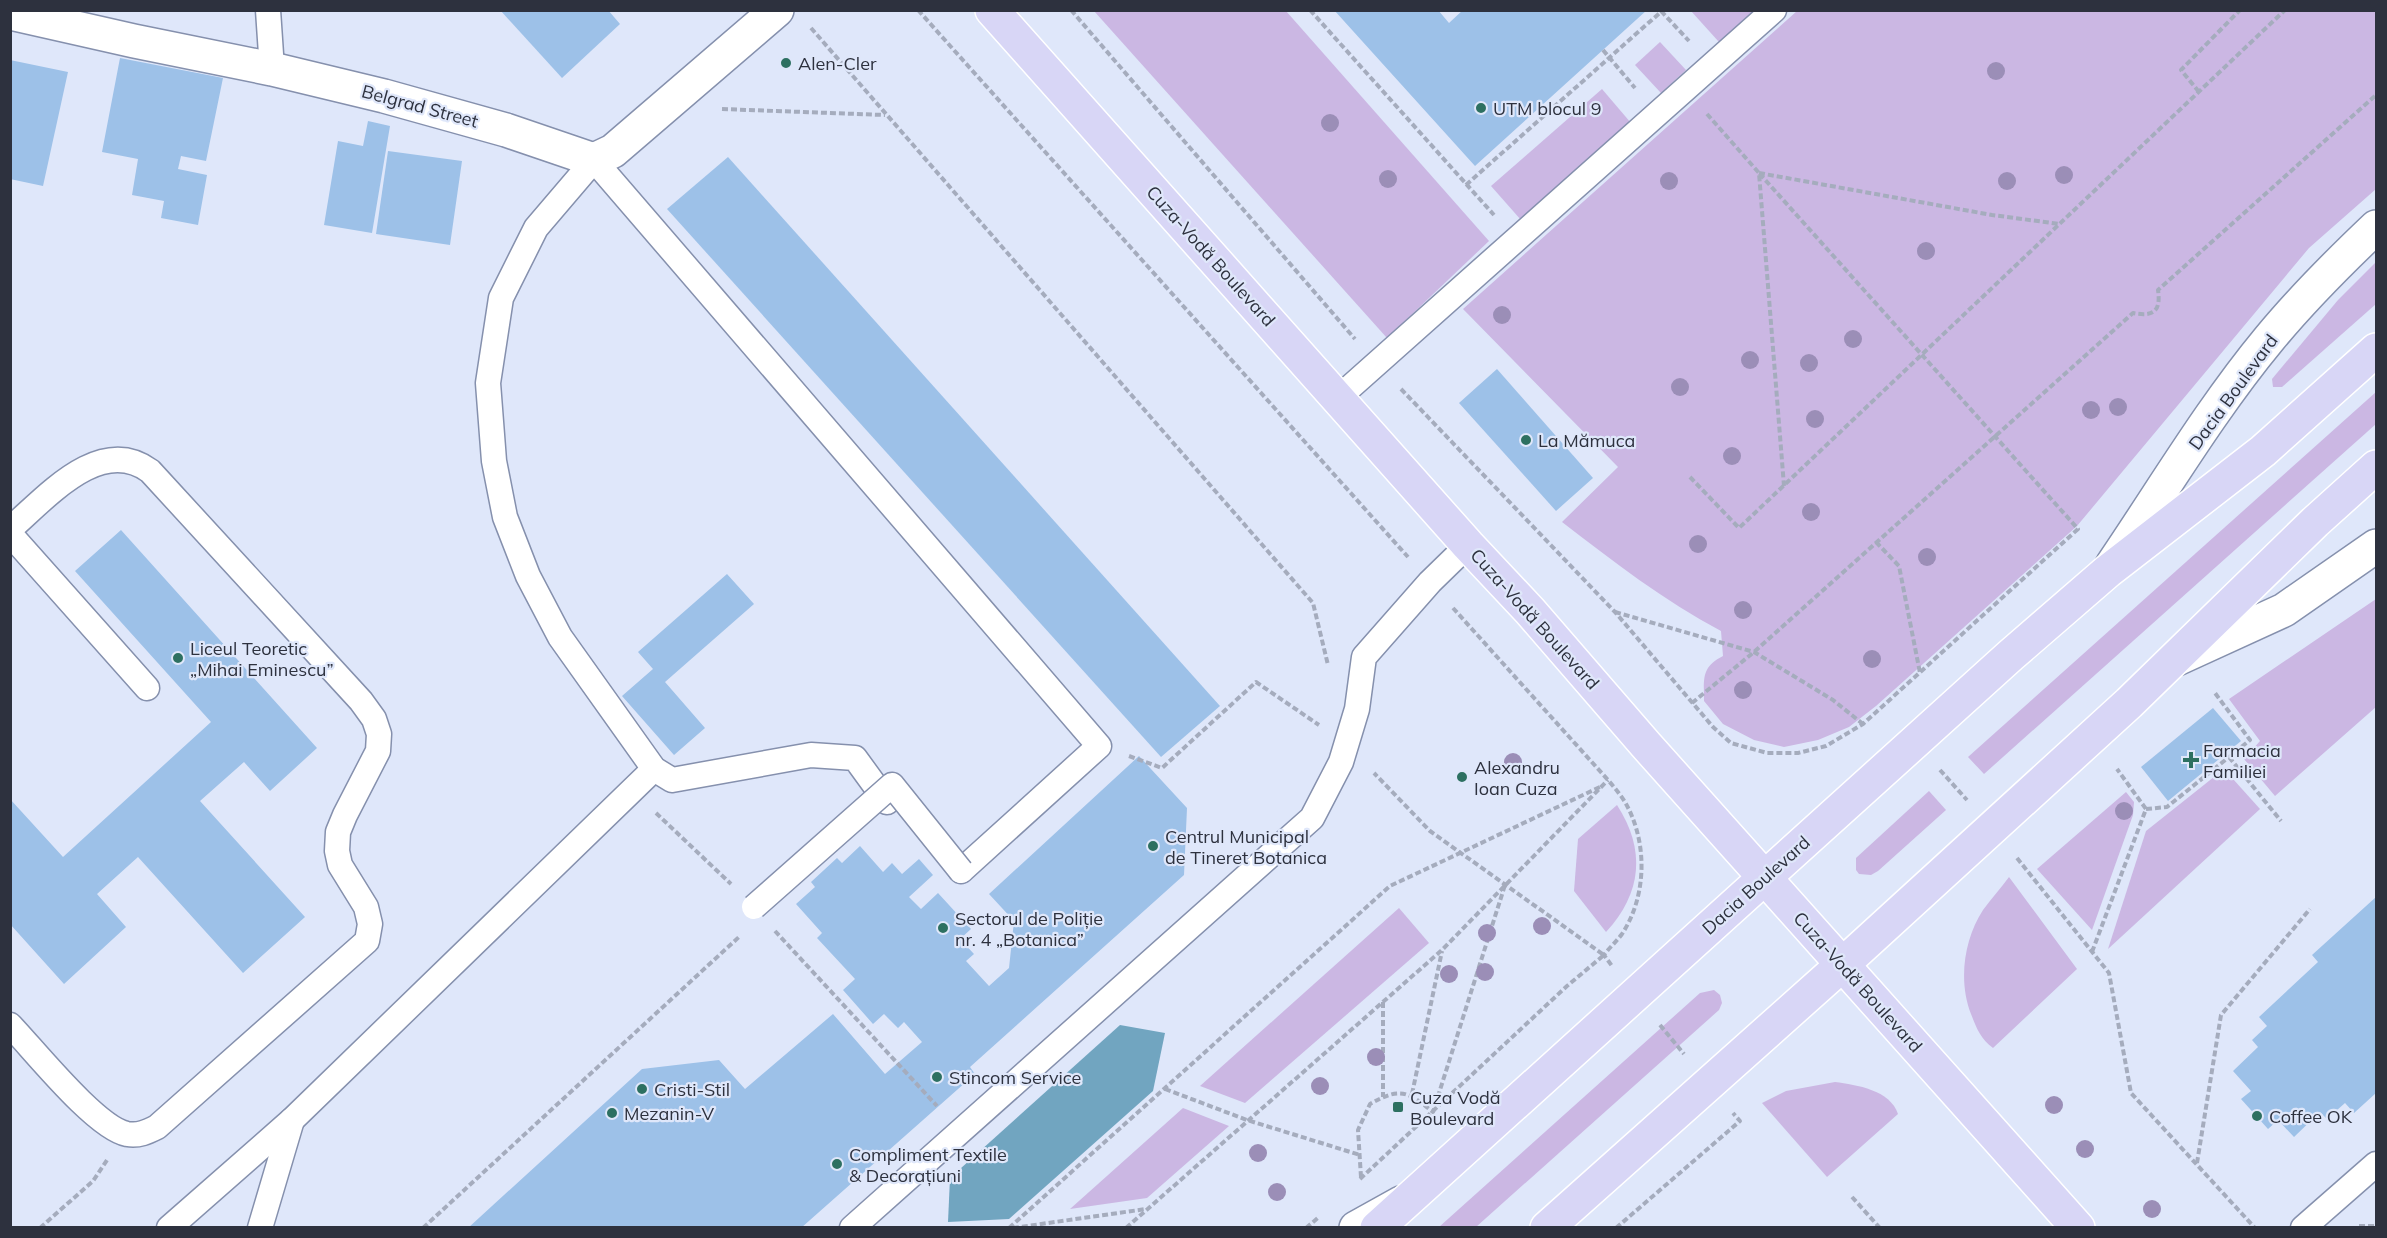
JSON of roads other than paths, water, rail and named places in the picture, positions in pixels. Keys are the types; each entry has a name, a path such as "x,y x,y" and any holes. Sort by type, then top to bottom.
{"main road":[{"name":"Cuza-Vodă Boulevard","path":"992,10 2078,1227"},
{"name":"Dacia Boulevard","path":"1377,1227 1914,741 2108,571 2263,451 2376,350"},
{"path":"1546,1227 1842,965 2175,660 2315,522 2376,467"}],"street":[{"name":"Belgrad Street","path":"10,13 272,69 384,96 506,130 594,160"},
{"path":"594,160 613,152 664,107 790,15"},
{"name":"Dacia Boulevard","path":"2108,571 2228,394 2268,340 2325,275 2376,227"},
{"path":"2175,660 2283,610 2376,546"},
{"name":"Dacia Boulevard","path":"1356,1227 1405,1201"}],"lane":[{"path":"268,10 272,69"},
{"path":"1338,398 1774,10"},
{"path":"754,907 892,785 962,871 1099,746 594,160 536,228 501,298 488,383 494,461 505,517 528,576 560,637 654,769 672,780 810,755 855,758 887,802"},
{"path":"10,529 68,478 85,468 103,461 121,459 138,462 150,471 361,701 374,719 379,734 378,751 338,832 340,865 366,907 370,924 367,941 157,1127 140,1135 124,1134 108,1126 88,1108 10,1024"},
{"path":"10,534 147,688"},
{"path":"852,1227 1312,818 1341,762 1347,744 1357,709 1364,657 1430,582 1468,545"},
{"path":"169,1227 292,1120 654,769"},
{"path":"260,1227 292,1120"},
{"path":"2303,1227 2376,1164"}],"water":[{"path":"1120,1025 1165,1033 1153,1091 1009,1219 948,1222 950,1178"}],"place":[{"name":"Alen-Cler","path":"786,63"},
{"name":"UTM blocul 9","path":"1481,108"},
{"name":"La Mămuca","path":"1526,440"},
{"name":"Liceul Teoretic „Mihai Eminescu”","path":"178,658"},
{"name":"Farmacia Familiei","path":"2191,760"},
{"name":"Alexandru Ioan Cuza","path":"1462,777"},
{"name":"Centrul Municipal de Tineret Botanica","path":"1153,846"},
{"name":"Sectorul de Poliție nr. 4 „Botanica”","path":"943,928"},
{"name":"Stincom Service","path":"937,1077"},
{"name":"Cristi-Stil","path":"642,1089"},
{"name":"Cuza Vodă Boulevard","path":"1398,1107"},
{"name":"Mezanin-V","path":"612,1113"},
{"name":"Coffee OK","path":"2257,1116"},
{"name":"Compliment Textile & Decorațiuni","path":"837,1164"}]}
